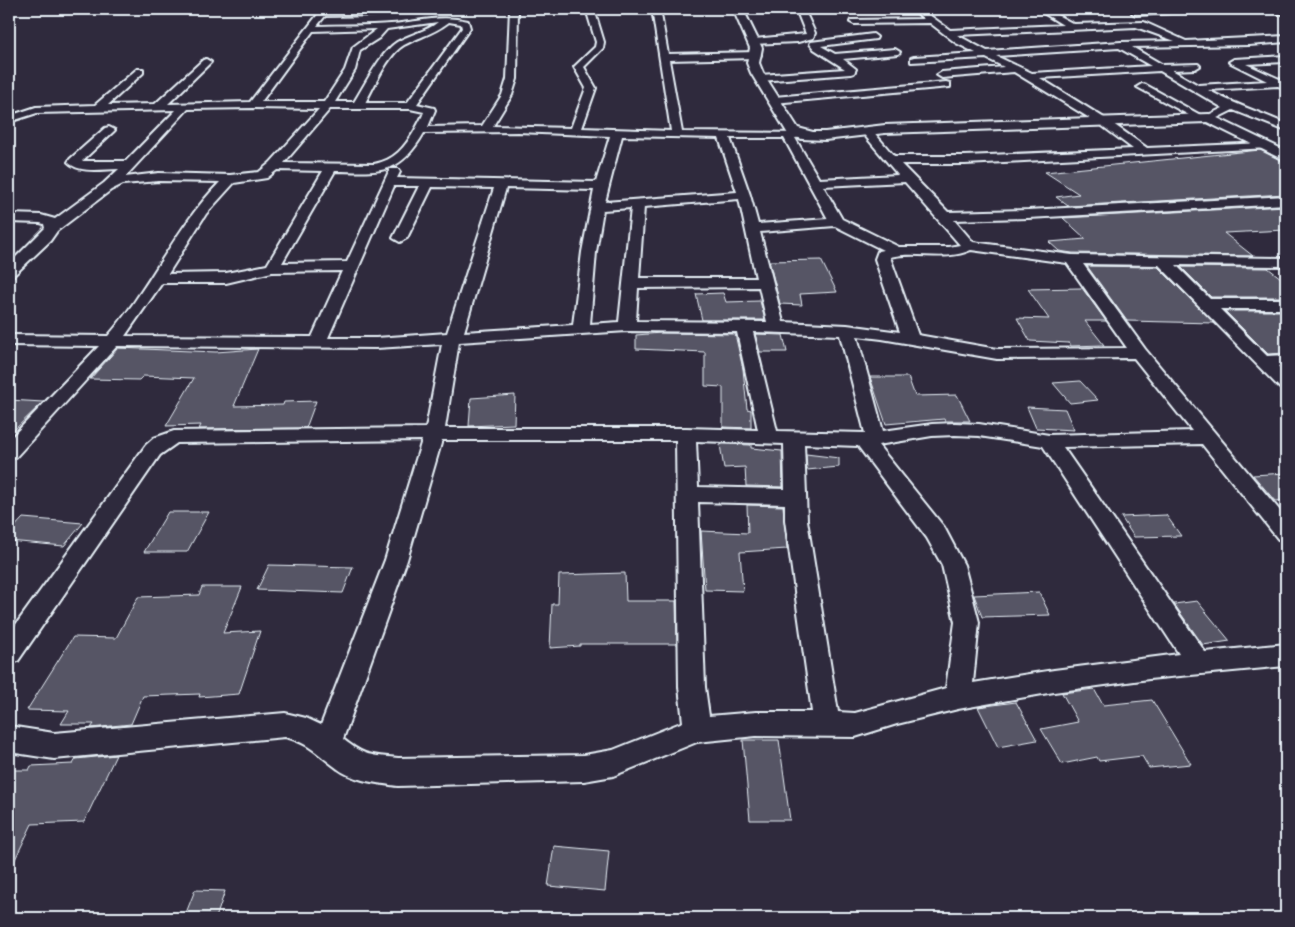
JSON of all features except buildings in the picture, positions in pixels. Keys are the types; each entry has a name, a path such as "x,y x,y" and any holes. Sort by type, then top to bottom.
{"street":[{"path":"358,105 390,53 400,44 432,31 459,9"},
{"path":"486,129 507,95 512,78 514,9"},
{"path":"576,130 591,88 578,67 599,48 600,42 590,9"},
{"path":"656,9 677,135"},
{"path":"738,9 755,48 753,63 760,78 793,131 814,183 837,222"},
{"path":"664,58 755,48 806,38 811,33 800,9"},
{"path":"916,9 947,33 984,54 1030,76 1105,123 1145,152"},
{"path":"1041,9 1072,26"},
{"path":"1127,9 1144,18 1134,20 1189,44"},
{"path":"1136,13 1206,9"},
{"path":"1279,9 1286,13"},
{"path":"253,105 324,11 386,11"},
{"path":"374,26 386,11"},
{"path":"312,29 385,26 414,21 445,20 465,23 466,28 410,106"},
{"path":"854,22 931,21"},
{"path":"947,33 1031,30 1072,26 1144,25"},
{"path":"107,187 120,181 159,176 230,179 263,175 274,166 328,104 350,70 356,49 376,36 385,26"},
{"path":"815,46 814,44 819,42 873,37"},
{"path":"760,78 851,72 848,66 815,46 798,39"},
{"path":"914,60 1121,45 1286,39"},
{"path":"1030,76 1195,66 1155,44"},
{"path":"1121,45 1228,106 1248,111 1286,128"},
{"path":"833,57 895,52"},
{"path":"1284,84 1234,62 1286,59"},
{"path":"159,106 206,62"},
{"path":"774,100 944,80 1016,69"},
{"path":"98,108 140,71"},
{"path":"1198,88 1284,84"},
{"path":"1142,87 1286,157"},
{"path":"10,119 36,110 159,106 328,104 410,106 430,110 420,130 399,161 318,342"},
{"path":"9,272 45,238 52,228 107,187 185,106"},
{"path":"420,130 576,130 724,136 834,135 867,131 1204,118 1226,111 1229,109 1228,106"},
{"path":"109,130 74,162 82,165 128,165"},
{"path":"867,131 969,246"},
{"path":"581,328 589,252 597,207 601,186 617,133"},
{"path":"724,136 744,195 776,327"},
{"path":"891,160 965,160 1265,146"},
{"path":"274,166 374,168 388,166 399,161"},
{"path":"272,268 331,167"},
{"path":"814,183 909,178"},
{"path":"9,452 113,340 131,318 196,218 218,190 230,179"},
{"path":"390,182 601,186"},
{"path":"400,238 427,183"},
{"path":"328,742 389,581 418,488 433,434 453,337 501,185"},
{"path":"597,207 744,195"},
{"path":"944,216 1028,214 1286,200"},
{"path":"627,326 638,204"},
{"path":"9,218 42,219 50,222 52,228"},
{"path":"752,229 837,222 897,251"},
{"path":"911,339 882,259 883,254 897,251 955,251 969,246 1072,259 1286,262"},
{"path":"9,255 28,255"},
{"path":"1072,259 1139,354 1286,533"},
{"path":"1163,261 1286,384"},
{"path":"157,279 226,278 272,268 352,266"},
{"path":"631,282 766,282"},
{"path":"1206,304 1286,304"},
{"path":"9,340 376,343 627,326 776,327 847,330 997,354 1139,354"},
{"path":"744,327 769,437"},
{"path":"847,330 870,439 936,533 953,565 967,622 958,697"},
{"path":"1263,361 1286,360"},
{"path":"9,653 153,450 161,443 174,437 686,434 870,439 932,430 955,429 979,430 1049,441 1209,437"},
{"path":"686,434 692,687 697,730"},
{"path":"794,437 795,497 799,542 827,726"},
{"path":"1049,441 1199,664"},
{"path":"687,494 795,497"},
{"path":"9,740 54,746 285,725 306,730 328,742 349,761 368,768 398,772 584,768 613,763 639,754 667,740 697,730 756,724 827,726 855,724 958,697 1054,681 1286,655"}],"lane":[{"path":"133,9 157,10"}]}
